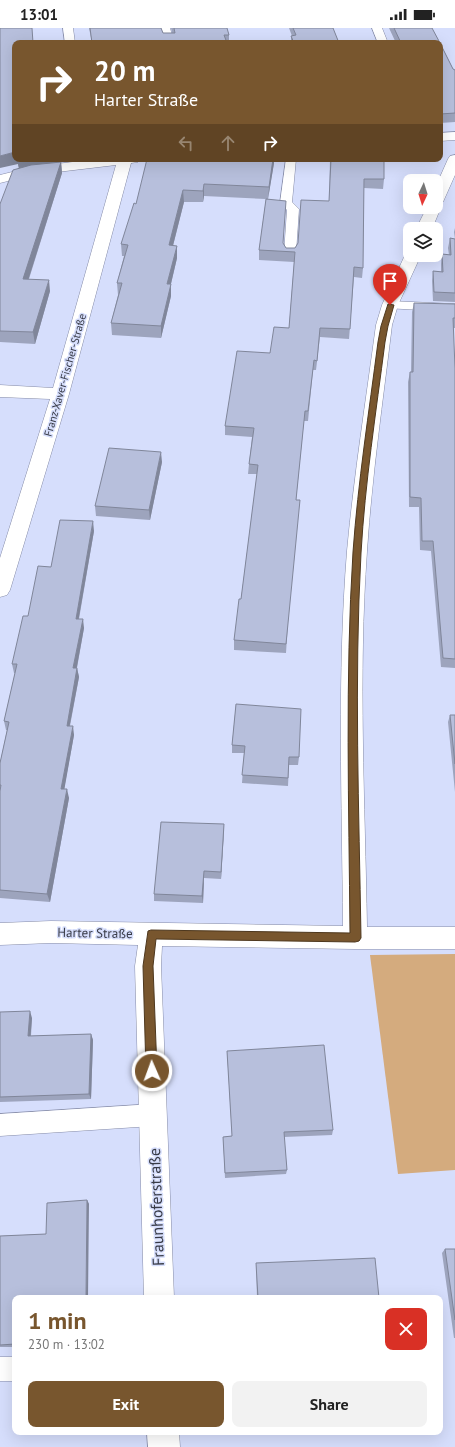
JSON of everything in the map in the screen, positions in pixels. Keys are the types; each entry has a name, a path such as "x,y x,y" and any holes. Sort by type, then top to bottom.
{"street":[{"path":"443,137 455,136"},
{"path":"443,186 455,159"},
{"path":"0,179 32,171 105,162"},
{"name":"Franz-Xaver-Fischer-Straße","path":"0,590 60,394 128,162"},
{"path":"355,938 352,666 357,551 366,465 384,326 390,305 410,262"},
{"path":"0,391 60,394"},
{"name":"Harter Straße","path":"0,934 50,932 355,938 455,938"},
{"name":"Fraunhoferstraße","path":"151,934 148,966 159,1295"},
{"path":"163,1435 164,1447"}],"lane":[{"path":"68,28 70,40"},
{"path":"165,28 168,40"},
{"path":"377,28 383,40"},
{"path":"290,254 293,208 286,203 291,162"},
{"path":"390,305 455,308"},
{"path":"0,1125 153,1115"},
{"path":"0,1369 12,1368"}],"shaded area":[{"path":"455,954 455,1170 398,1174 370,955"}],"building":[{"path":"0,28 32,28 33,40 12,40 12,153 0,156"},
{"path":"90,28 161,28 163,33 175,33 174,28 227,28 229,35 224,35 226,40 92,40"},
{"path":"293,28 333,28 338,40 293,40 291,36 296,35"},
{"path":"394,28 432,28 438,40 400,40"},
{"path":"443,49 453,69 455,70 455,113 443,114"},
{"path":"61,162 23,279 49,280 33,332 0,331 0,204 13,170 31,165"},
{"path":"146,162 273,162 269,187 204,184 203,191 183,190 169,245 177,246 167,284 171,284 161,326 111,323 122,283 117,283 128,245 121,244 134,203 136,204"},
{"path":"331,162 384,162 384,179 364,179 363,268 354,267 350,329 320,328 317,361 314,360 308,411 305,411 296,500 300,500 286,644 234,640 239,599 241,599 258,465 249,464 254,428 225,426 237,351 270,353 274,327 289,328 295,252 259,250 266,199 286,201 283,243 286,248 295,248 298,243 301,200 329,201"},
{"path":"450,238 455,239 455,293 434,292 433,271 443,272 443,254 451,255"},
{"path":"414,303 455,304 455,318 453,318 455,368 455,659 443,658 433,541 422,541 421,498 410,497 410,372 413,372"},
{"path":"109,448 161,452 149,510 95,506"},
{"path":"60,520 93,521 76,619 83,619 73,668 77,668 67,726 73,726 61,789 67,789 47,894 0,890 0,763 9,722 4,721 17,664 12,664 23,616 28,616 38,566 51,567"},
{"path":"236,704 301,709 299,757 289,757 288,778 242,775 245,746 232,745"},
{"path":"450,715 455,715 455,764"},
{"path":"161,822 224,824 221,872 204,871 202,896 154,894"},
{"path":"30,1011 28,1036 91,1034 89,1094 0,1097 0,1012"},
{"path":"324,1045 333,1130 284,1132 287,1170 225,1173 223,1137 232,1136 227,1051"},
{"path":"87,1200 86,1295 12,1295 12,1344 0,1345 0,1236 46,1234 47,1203"},
{"path":"445,1249 455,1249 455,1320"},
{"path":"375,1258 379,1295 258,1295 256,1263"}],"route":[{"path":"152,1071 148,966 151,934 355,938 352,666 357,551 366,465 384,326 390,305"}]}
